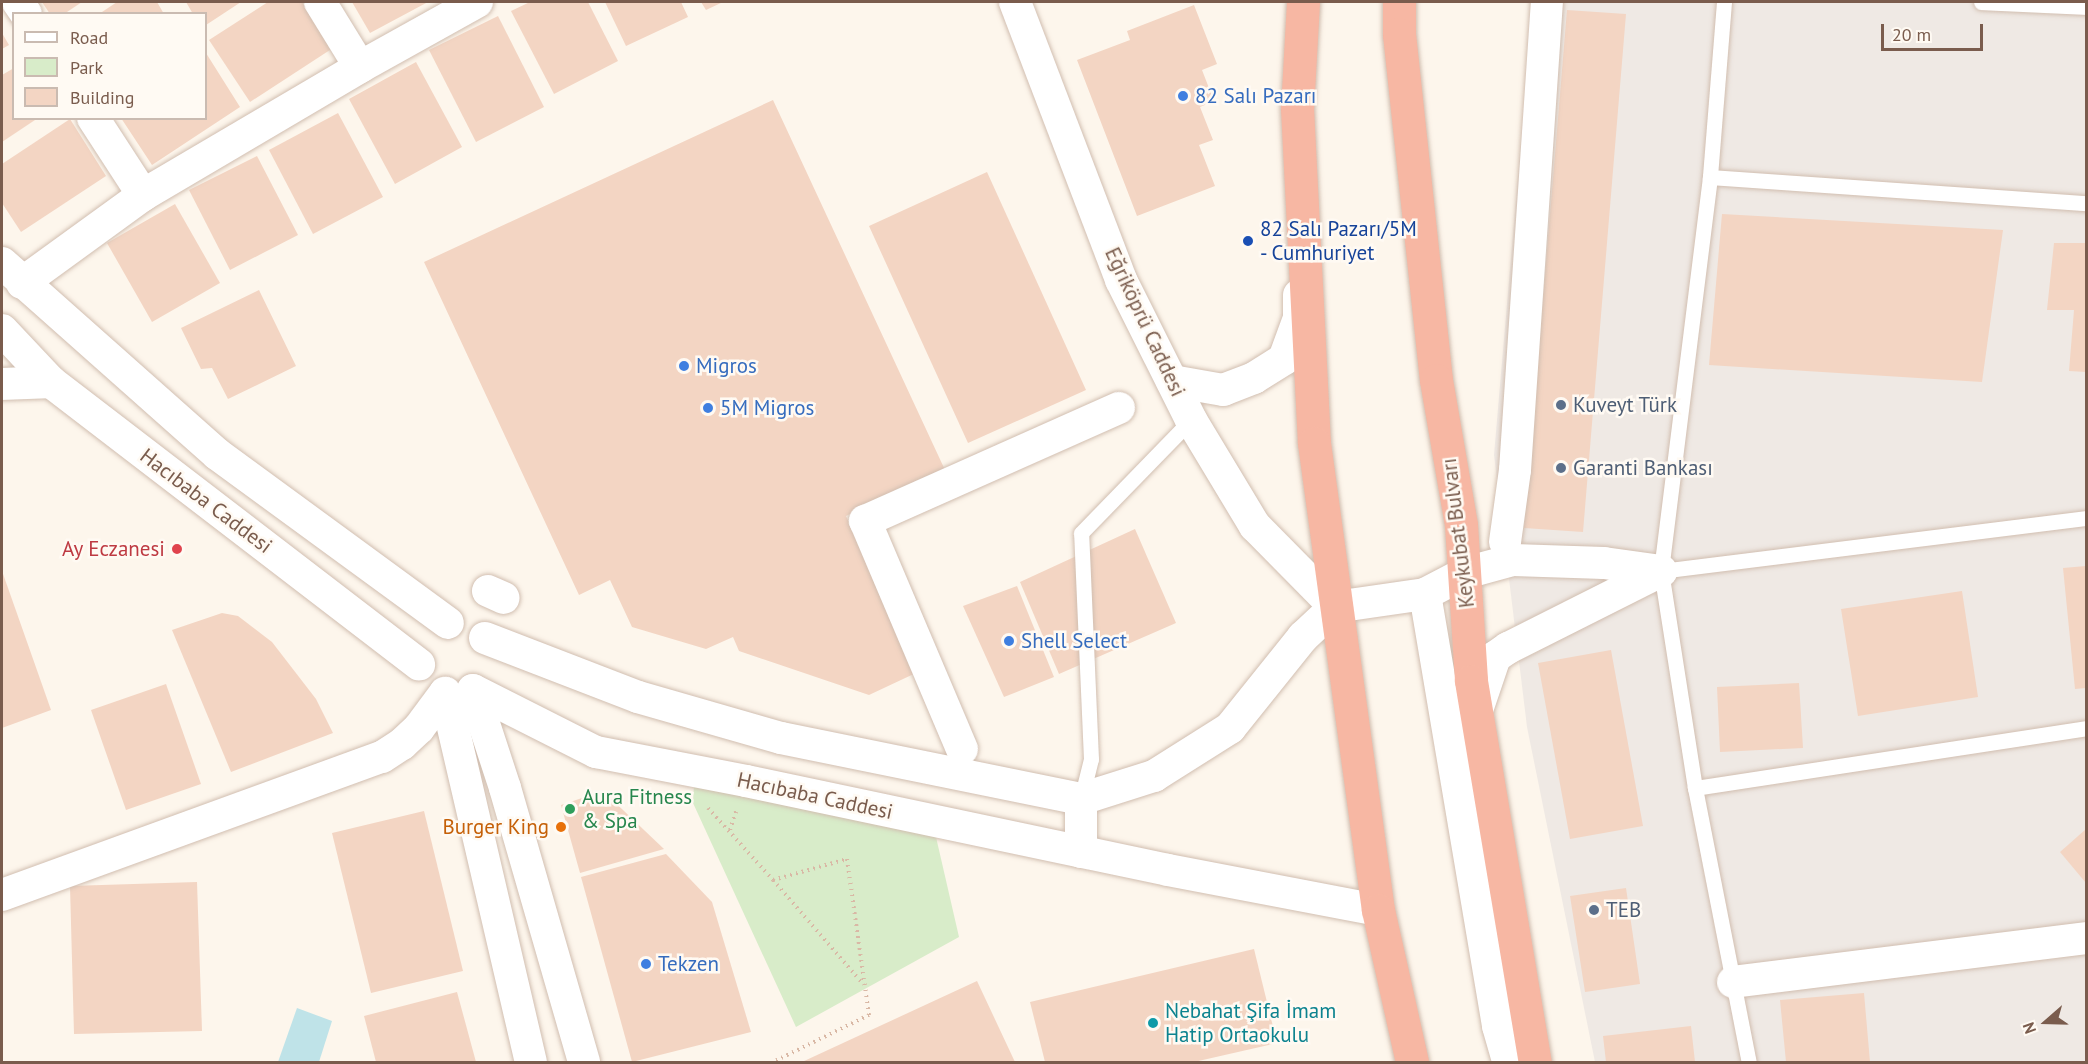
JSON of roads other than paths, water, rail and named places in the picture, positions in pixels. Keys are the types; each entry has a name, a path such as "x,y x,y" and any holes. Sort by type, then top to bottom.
{"highway":[{"path":"1303,2 1297,108 1301,231 1314,443 1378,910 1407,1061"},
{"name":"Keykubat Bulvarı","path":"1399,2 1399,34 1436,380 1461,525 1471,681 1535,1062"}],"street":[{"path":"320,2 360,67"},
{"path":"448,623 217,454 12,273 360,67 477,2"},
{"name":"Eğriköprü Caddesi","path":"1015,2 1121,280 1191,420 1255,526 1335,607"},
{"path":"1505,542 1515,470 1547,2"},
{"path":"94,120 143,195"},
{"path":"1172,381 1223,390 1254,378 1284,359 1299,318 1301,231"},
{"name":"Hacıbaba Caddesi","path":"2,330 51,382 419,664"},
{"path":"2,384 51,382"},
{"path":"962,749 865,521 1119,408"},
{"path":"485,638 638,697 781,738 1081,799 1154,776 1230,728 1303,637 1335,607 1425,594 1465,573 1513,560 1605,563 1661,571"},
{"path":"1476,713 1495,657 1508,648 1661,571"},
{"path":"1425,594 1498,1026 1508,1062"},
{"path":"2,895 382,757 402,744 459,691 482,682 491,661 485,638 477,629 466,624 448,623 432,631 424,640 419,652 419,664 430,684 459,691"},
{"path":"459,691 531,1062"},
{"path":"459,691 505,788 584,1062"},
{"name":"Hacıbaba Caddesi","path":"459,691 596,752 746,781 1168,870 1378,910"},
{"path":"1080,852 1081,799"},
{"path":"1733,982 2086,938"}],"lane":[{"path":"1724,2 1710,177 1661,571 1695,788 1749,1062"},
{"path":"1982,2 2086,7"},
{"path":"1710,177 2086,203"},
{"path":"1081,799 1091,759 1081,533 1191,420"},
{"path":"1661,571 2086,518"},
{"path":"1695,788 2086,728"}],"water":[{"path":"297,1008 332,1021 319,1062 278,1062"}],"place":[{"name":"82 Salı Pazarı","path":"1183,96"},
{"name":"82 Salı Pazarı/5M - Cumhuriyet","path":"1248,241"},
{"name":"Migros","path":"684,366"},
{"name":"Kuveyt Türk","path":"1561,405"},
{"name":"5M Migros","path":"708,408"},
{"name":"Garanti Bankası","path":"1561,468"},
{"name":"Ay Eczanesi","path":"177,549"},
{"name":"Shell Select","path":"1009,641"},
{"name":"Aura Fitness & Spa","path":"570,809"},
{"name":"Burger King","path":"561,827"},
{"name":"TEB","path":"1594,910"},
{"name":"Tekzen","path":"646,964"},
{"name":"Nebahat Şifa İmam Hatip Ortaokulu","path":"1153,1023"}]}
